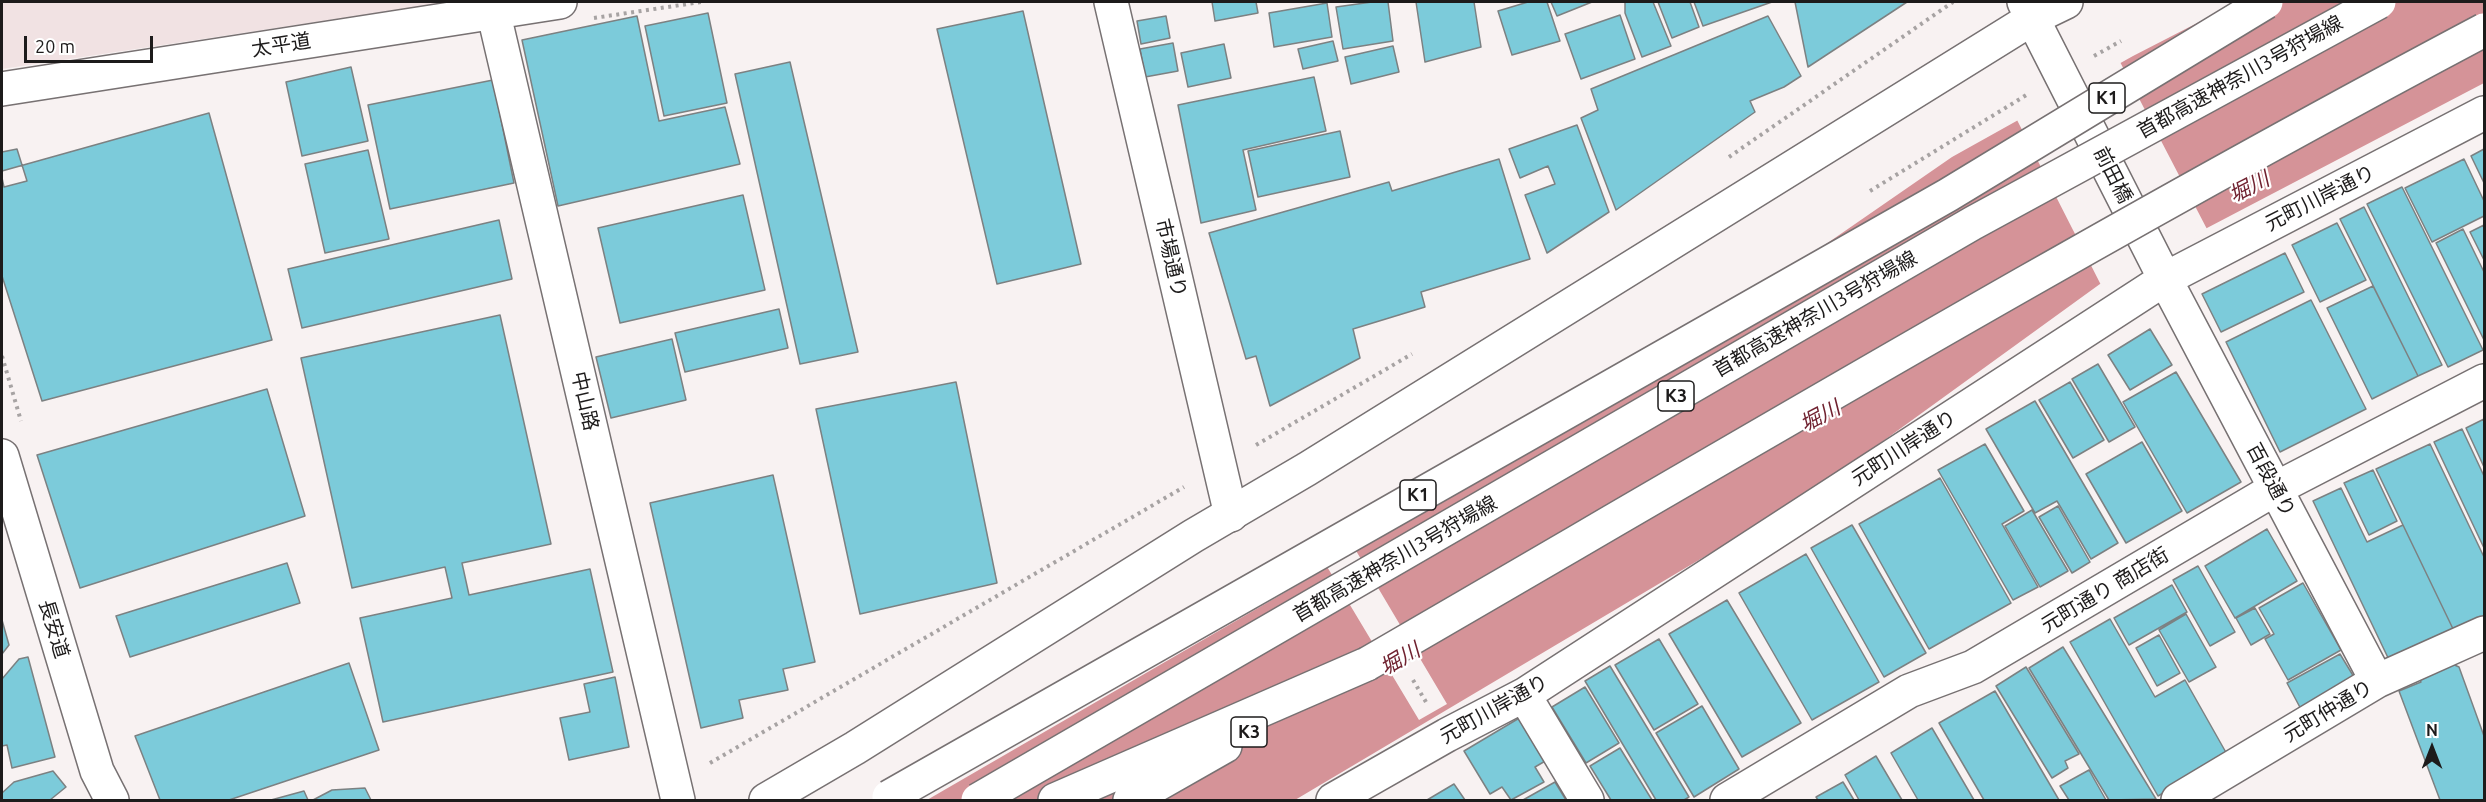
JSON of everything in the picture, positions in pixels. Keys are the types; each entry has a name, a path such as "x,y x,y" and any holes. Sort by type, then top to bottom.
{"main road":[{"name":"太平道","path":"2,89 492,6 560,2"},
{"name":"市場通り","path":"1111,2 1231,515"},
{"path":"766,801 855,748 1193,536 1231,515 2029,10 2066,2"},
{"name":"K1","path":"884,801 1948,195 2266,2"},
{"name":"首都高速神奈川3号狩場線","path":"978,801 1963,228 2379,2"},
{"name":"中山路","path":"492,6 676,792"},
{"name":"前田橋","path":"2029,10 2162,271"},
{"name":"K3","path":"1130,801 2011,291 2484,30"},
{"name":"元町川岸通り","path":"1333,801 1447,735 1524,695 2162,271 2484,113"},
{"name":"百段通り","path":"2162,271 2377,681"},
{"name":"元町通り 商店街","path":"1727,801 1909,691 1973,667 2275,489 2484,381"},
{"name":"長安道","path":"2,456 97,771 112,801"},
{"name":"元町仲通り","path":"2178,801 2377,681 2484,633"},
{"path":"1055,801 1367,664"},
{"path":"1524,695 1587,801"}],"path":[{"path":"588,19 701,2"},
{"path":"1720,164 1953,2"},
{"path":"1252,447 1417,351"},
{"path":"676,792 1191,483"}],"shaded area":[{"path":"2,2 450,2 2,69"}],"water":[{"name":"堀川","path":"2238,2 2484,2 2484,83 2100,284 1810,494 1295,800 927,800 1515,459 1952,157 2133,56"}],"pier":[{"path":"2119,60 2208,231 2102,287 2016,118"},
{"path":"1355,549 1447,704 1419,720 1326,565"}],"building":[{"path":"1212,2 1256,2 1258,13 1215,21"},
{"path":"1388,2 1393,41 1343,49 1336,7"},
{"path":"1416,2 1474,2 1481,47 1425,62"},
{"path":"1528,2 1547,2 1560,41 1512,55 1498,11"},
{"path":"1551,2 1592,2 1557,16"},
{"path":"1625,2 1653,2 1671,46 1642,57 1625,13"},
{"path":"1658,2 1690,2 1699,27 1672,38"},
{"path":"1694,2 1772,2 1703,26"},
{"path":"1795,2 1907,2 1808,67"},
{"path":"1327,3 1332,37 1274,47 1269,13"},
{"path":"1023,11 1081,264 997,284 937,29"},
{"path":"708,13 727,103 664,116 645,26"},
{"path":"1620,15 1635,59 1581,79 1565,34"},
{"path":"637,16 659,121 725,107 740,164 558,206 522,40"},
{"path":"1166,16 1170,38 1141,44 1137,21"},
{"path":"1768,16 1801,76 1784,87 1750,101 1755,112 1616,210 1581,118 1598,110 1591,89"},
{"path":"1333,41 1338,61 1303,69 1298,49"},
{"path":"1173,43 1178,71 1145,77 1140,49"},
{"path":"1224,44 1231,78 1188,87 1181,53"},
{"path":"1393,46 1399,72 1351,84 1345,57"},
{"path":"790,62 858,352 800,364 735,74"},
{"path":"351,67 368,141 302,156 286,82"},
{"path":"1314,77 1326,131 1243,150 1256,210 1201,223 1178,105"},
{"path":"493,80 514,183 390,209 368,105"},
{"path":"209,113 272,340 42,401 2,276 2,171"},
{"path":"1577,125 1609,212 1547,253 1525,195 1555,184 1548,166 1520,178 1509,149"},
{"path":"1340,131 1350,177 1258,197 1248,151"},
{"path":"17,149 27,181 4,187 2,152"},
{"path":"2484,149 2484,183 2471,156"},
{"path":"368,150 389,239 325,253 305,164"},
{"path":"1499,159 1530,259 1421,292 1425,307 1353,329 1360,358 1270,406 1256,356 1246,359 1209,233 1389,182 1392,191"},
{"path":"2464,159 2484,201 2484,216 2432,242 2405,188"},
{"path":"2402,187 2483,350 2448,367 2367,204"},
{"path":"743,195 765,290 620,323 598,228"},
{"path":"2364,207 2442,365 2418,376 2340,219"},
{"path":"499,220 512,279 302,328 288,269"},
{"path":"2337,223 2366,280 2320,302 2292,245"},
{"path":"2484,225 2484,260 2470,232"},
{"path":"2463,229 2484,272 2484,340 2436,243"},
{"path":"2285,253 2304,292 2221,332 2202,294"},
{"path":"2373,286 2418,376 2372,399 2327,308"},
{"path":"2311,300 2366,409 2280,452 2226,342"},
{"path":"779,309 788,348 685,372 675,333"},
{"path":"500,315 551,544 462,563 469,595 590,569 613,672 383,722 360,618 452,598 445,567 352,588 301,358"},
{"path":"2150,329 2172,365 2130,390 2108,355"},
{"path":"672,339 686,400 611,418 596,357"},
{"path":"2098,364 2135,427 2109,442 2072,379"},
{"path":"2176,372 2241,482 2187,513 2123,402"},
{"path":"956,382 997,583 860,614 816,409"},
{"path":"2070,382 2104,440 2073,458 2039,400"},
{"path":"267,389 305,516 80,588 37,455"},
{"path":"2035,401 2118,543 2091,559 2057,501 2035,513 1986,429"},
{"path":"2484,419 2484,467 2466,428"},
{"path":"2462,429 2484,476 2484,548 2434,442"},
{"path":"2142,442 2182,511 2126,543 2086,474"},
{"path":"1985,444 2024,511 2002,524 2038,587 2013,600 1938,470"},
{"path":"2430,444 2484,557 2484,619 2455,633 2376,469"},
{"path":"2373,470 2397,521 2369,535 2344,483"},
{"path":"773,475 815,662 783,669 788,690 739,700 743,718 701,728 650,503"},
{"path":"1940,478 2011,603 1929,649 1859,524"},
{"path":"2341,488 2367,542 2403,525 2455,633 2391,664 2313,501"},
{"path":"2058,506 2090,562 2072,573 2039,517"},
{"path":"2032,510 2068,571 2040,587 2005,526"},
{"path":"1852,525 1926,653 1884,677 1811,548"},
{"path":"2267,529 2297,581 2235,618 2205,566"},
{"path":"1806,554 1879,682 1812,720 1739,593"},
{"path":"287,563 300,603 130,657 116,616"},
{"path":"2198,566 2235,632 2210,646 2173,580"},
{"path":"2303,583 2341,650 2288,680 2265,639 2274,634 2259,608"},
{"path":"2172,585 2187,612 2129,645 2114,618"},
{"path":"1727,600 1801,723 1742,757 1669,634"},
{"path":"2255,608 2270,634 2251,645 2236,618"},
{"path":"2186,614 2216,667 2189,682 2159,630"},
{"path":"2110,619 2155,697 2185,680 2228,756 2158,796 2070,642"},
{"path":"2,620 9,645 2,654"},
{"path":"2159,635 2180,673 2157,686 2136,648"},
{"path":"1659,639 1698,704 1654,730 1615,665"},
{"path":"2063,647 2156,799 2109,800 2029,668"},
{"path":"2340,654 2357,682 2303,713 2287,683"},
{"path":"28,657 55,757 12,768 7,745 2,746 2,679 19,659"},
{"path":"2448,662 2459,667 2484,736 2484,800 2440,800 2399,691 2421,682 2418,675"},
{"path":"349,663 379,750 229,800 160,800 135,736"},
{"path":"1610,666 1689,797 1684,800 1656,800 1585,681"},
{"path":"2026,667 2079,754 2065,761 2068,768 2052,778 1996,686"},
{"path":"615,677 629,747 569,760 560,718 590,712 584,684"},
{"path":"1585,687 1619,743 1586,763 1552,707"},
{"path":"1995,691 2059,800 1984,800 1939,723"},
{"path":"1702,706 1739,769 1694,797 1656,733"},
{"path":"1521,717 1547,760 1535,767 1544,782 1511,800 1502,787 1490,794 1464,751"},
{"path":"1932,728 1974,800 1918,800 1891,753"},
{"path":"1620,748 1652,800 1611,800 1590,766"},
{"path":"1876,756 1902,800 1859,800 1845,775"},
{"path":"2089,770 2106,800 2069,800 2060,786"},
{"path":"53,771 66,787 50,800 2,800 2,793 14,782"},
{"path":"1555,782 1566,800 1523,800"},
{"path":"1843,782 1854,800 1818,800 1816,797"},
{"path":"1454,784 1465,800 1427,800"},
{"path":"365,788 371,800 313,800 332,790"},
{"path":"304,791 308,800 271,800"}]}
